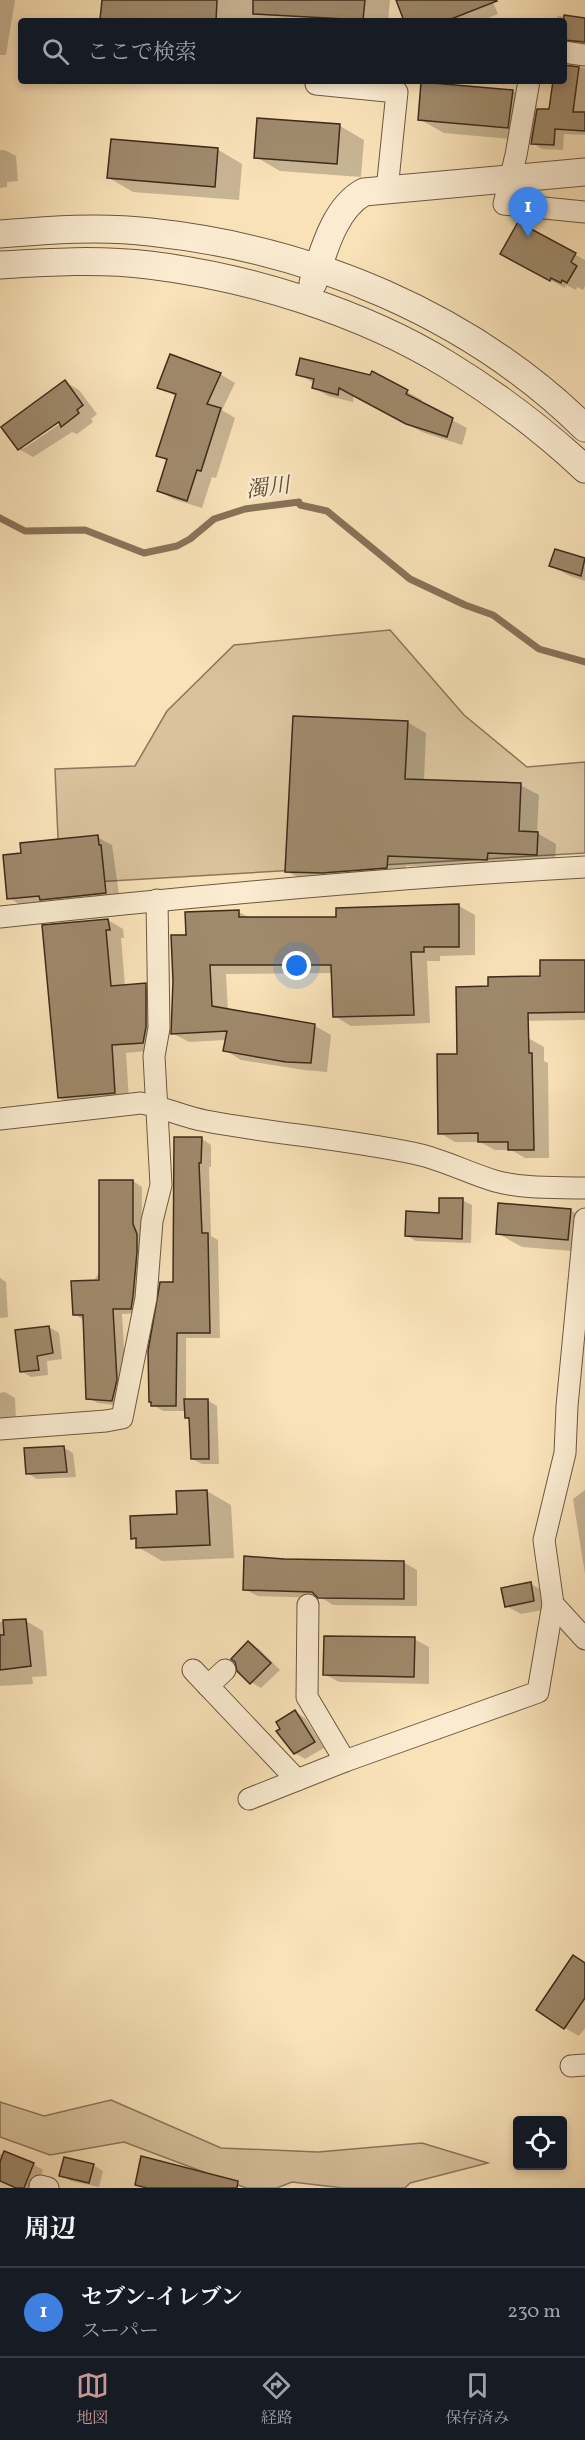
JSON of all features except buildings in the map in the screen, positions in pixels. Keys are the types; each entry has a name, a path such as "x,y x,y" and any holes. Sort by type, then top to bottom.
{"street":[{"path":"567,52 585,55"},
{"path":"315,84 397,92 387,190"},
{"path":"528,84 504,204 585,212"},
{"path":"307,300 318,267 340,217 352,198 364,192 585,172"},
{"path":"0,234 65,229 148,231 220,241 286,256 409,305 463,335 525,375 585,428"},
{"path":"0,265 58,261 147,265 205,273 307,300 386,333 447,364 510,406 585,469"},
{"path":"0,917 157,900 465,873 585,867"},
{"path":"0,1429 122,1418 146,1298 152,1221 160,1185 154,1056 159,1028 157,900"},
{"path":"0,1119 141,1103 158,1106 178,1116 207,1122 303,1134 418,1154 495,1181 521,1186 585,1188"},
{"path":"249,1799 345,1761 538,1692 553,1604 544,1540 565,1453 567,1406 585,1219"},
{"path":"553,1604 585,1639"},
{"path":"308,1605 307,1697 345,1761"},
{"path":"193,1670 297,1780"},
{"path":"208,1686 225,1670"},
{"path":"40,2188 40,2186 48,2188"}],"shaded area":[{"path":"390,630 464,715 527,767 585,762 585,853 60,884 55,769 135,766 167,711 234,645"},
{"path":"111,2100 221,2148 318,2152 422,2143 488,2163 410,2183 405,2188 343,2188 292,2182 277,2188 246,2188 124,2142 50,2155 0,2137 0,2102 44,2116"}],"waterway":[{"name":"濁川","path":"0,518 25,531 85,530 144,553 177,546 190,539 214,519 245,509 299,502 300,505 327,511 410,579 465,605 493,615 539,649 585,662"}],"place":[{"name":"セブン-イレブン","path":"528,237"}]}
